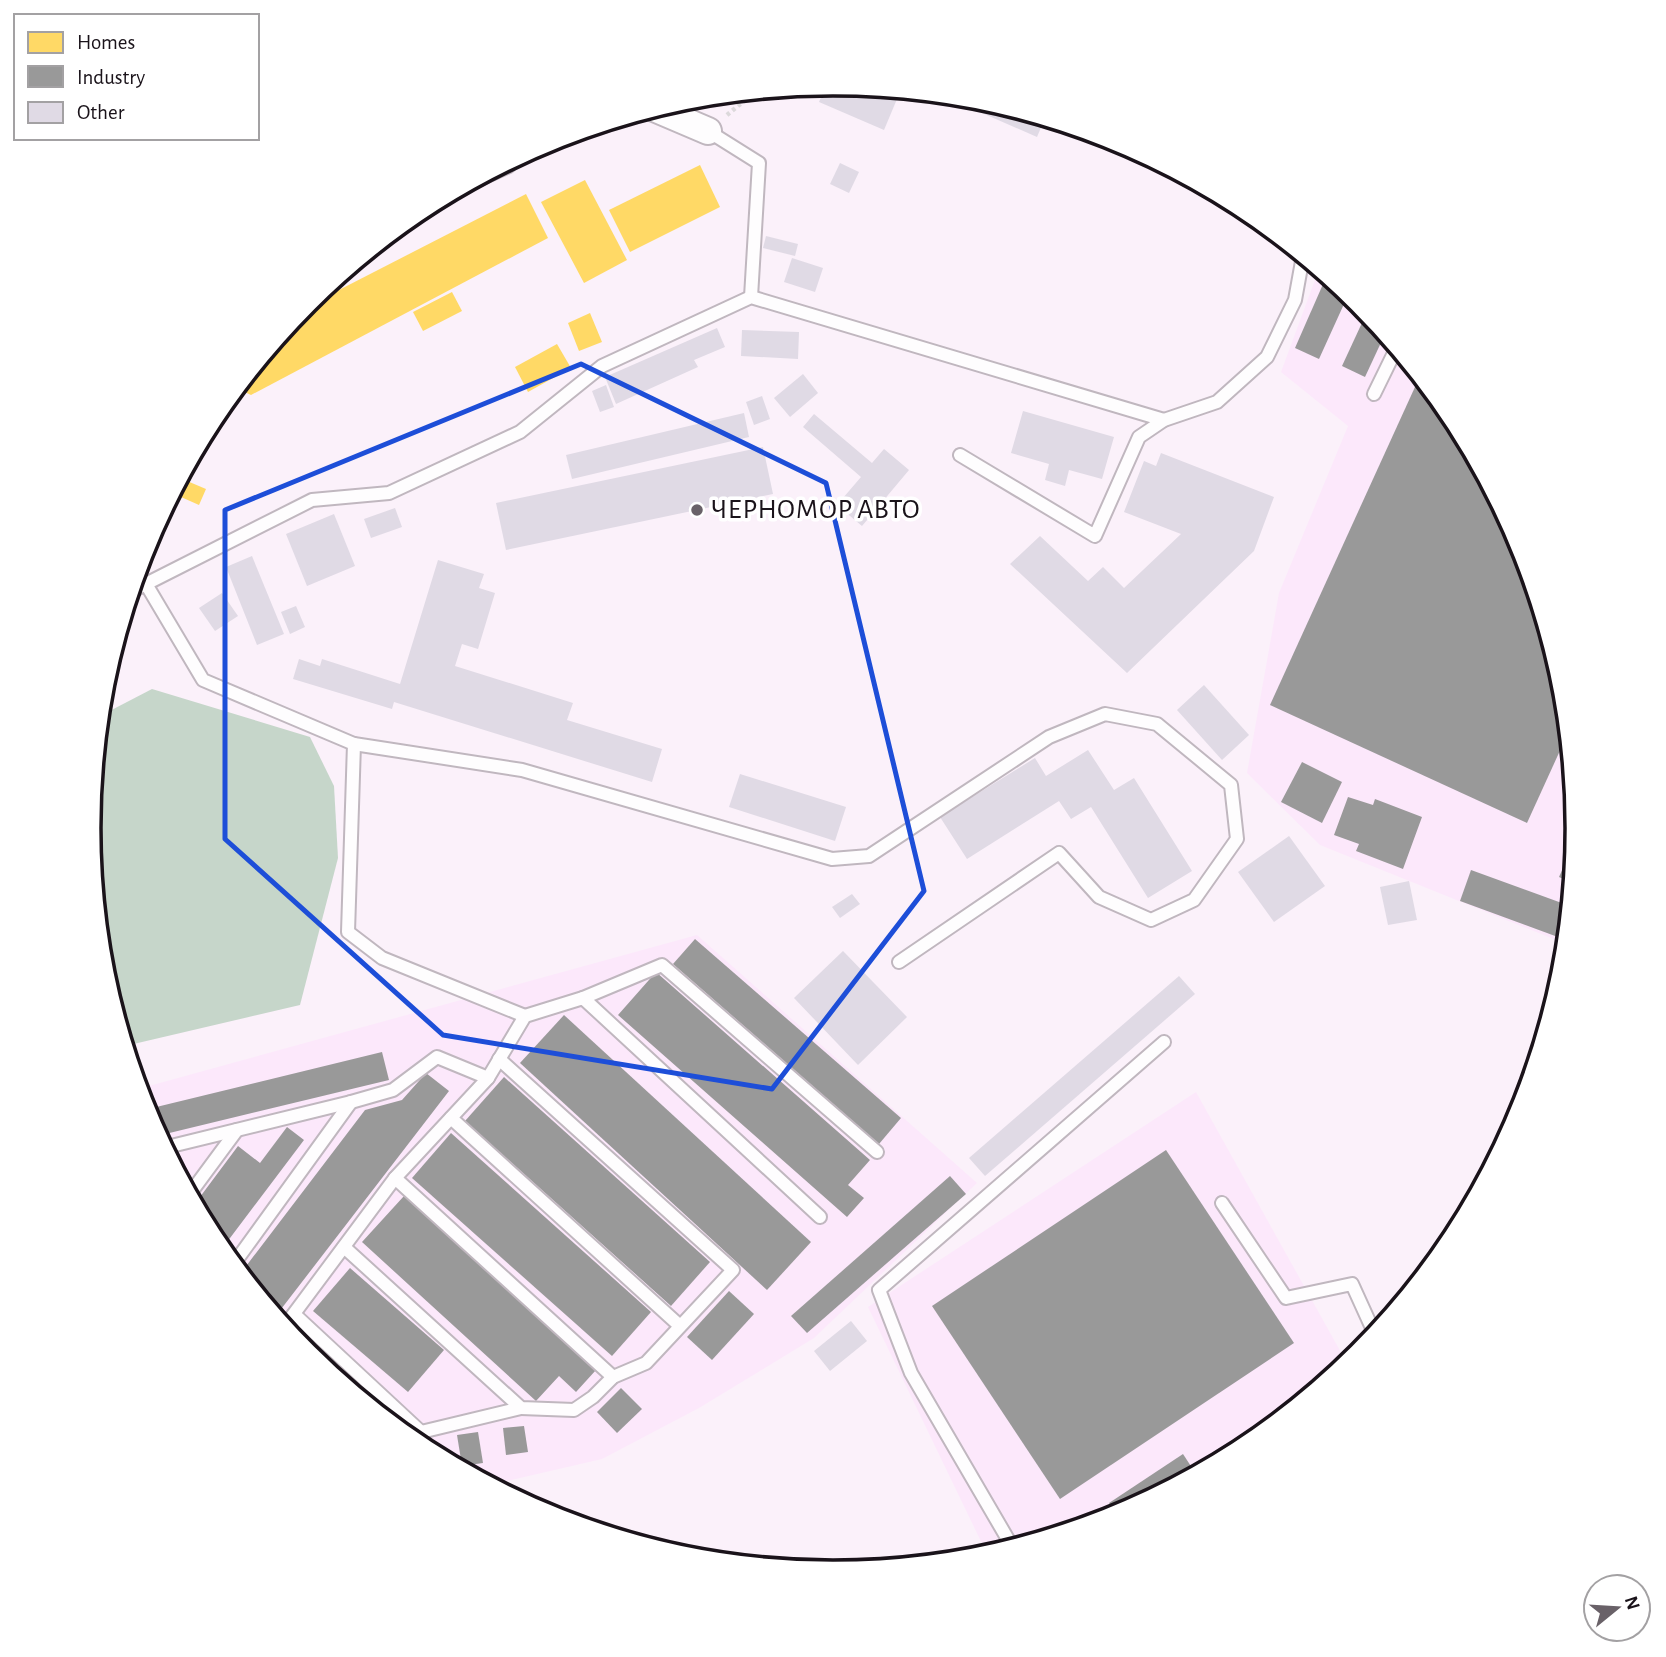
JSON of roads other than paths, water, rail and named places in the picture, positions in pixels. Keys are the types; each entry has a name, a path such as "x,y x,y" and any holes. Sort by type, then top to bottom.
{"street":[{"path":"670,115 708,131"}],"lane":[{"path":"708,131 759,163 751,297"},
{"path":"960,455 1095,536 1139,437 1164,420 1217,402 1267,357 1295,300 1301,266"},
{"path":"143,586 312,500 389,493 520,432 602,366 751,297 1164,420"},
{"path":"1374,394 1392,356"},
{"path":"146,584 202,680 354,744 522,770 832,859 869,856 1049,737 1105,715 1157,724 1231,785 1237,839 1194,900 1151,920 1098,897 1059,853 899,962"},
{"path":"354,744 348,932 382,958 525,1016 583,998 662,965 877,1152"},
{"path":"583,998 820,1217"},
{"path":"290,1319 395,1178 488,1078 525,1016"},
{"path":"1008,1539 911,1373 879,1290 1164,1042"},
{"path":"173,1146 393,1090 437,1057 488,1078"},
{"path":"423,1435 522,1408 575,1410 613,1377 646,1363 733,1270 499,1059"},
{"path":"239,1256 351,1102"},
{"path":"451,1118 680,1326"},
{"path":"195,1187 237,1130"},
{"path":"395,1178 613,1377"},
{"path":"1222,1203 1286,1298 1352,1284 1371,1325"},
{"path":"344,1247 522,1408"},
{"path":"294,1314 391,1412"}],"place":[{"name":"ЧЕРНОМОР АВТО","path":"697,510"}]}
